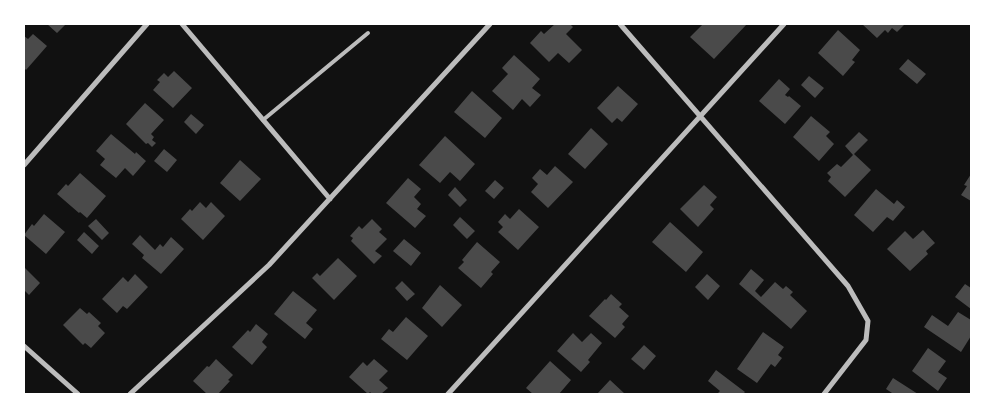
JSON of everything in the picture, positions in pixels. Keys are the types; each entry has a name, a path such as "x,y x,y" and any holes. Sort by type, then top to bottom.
{"street":[{"path":"24,165 147,24"},
{"path":"182,24 330,199"},
{"path":"130,394 269,265 490,24"},
{"path":"620,24 848,286 868,321 866,340 824,394"},
{"path":"448,394 784,24"},
{"path":"24,346 78,394"}],"lane":[{"path":"263,120 368,34"}],"building":[{"path":"47,24 66,24 57,33"},
{"path":"555,24 570,24 573,27 566,34 582,50 569,63 558,53 549,62 530,43 541,31 544,34"},
{"path":"703,24 747,24 714,59 690,37"},
{"path":"862,24 905,24 897,32 892,28 888,33 885,30 877,38"},
{"path":"838,30 860,50 852,60 855,62 843,76 818,53"},
{"path":"33,34 47,46 26,70 24,68 24,36 28,39"},
{"path":"514,55 540,79 532,88 541,95 530,107 522,99 513,110 492,91 508,74 502,68"},
{"path":"908,59 926,74 917,84 899,69"},
{"path":"174,71 192,88 173,108 153,90 160,82 157,80 164,73 168,77"},
{"path":"809,76 824,88 815,98 801,85"},
{"path":"779,79 790,89 785,95 801,106 785,124 759,101"},
{"path":"618,86 638,104 622,122 617,118 612,123 597,108"},
{"path":"472,91 502,118 485,138 454,112"},
{"path":"145,103 164,120 151,134 154,137 152,140 156,143 152,147 148,143 146,144 126,124"},
{"path":"191,114 204,125 196,134 184,122"},
{"path":"811,116 830,132 826,136 834,144 819,161 793,137"},
{"path":"591,128 608,144 585,169 568,154"},
{"path":"859,132 868,140 853,155 845,146"},
{"path":"111,134 146,161 133,176 125,168 116,178 100,165 105,159 96,151"},
{"path":"445,136 475,164 460,181 450,172 440,183 419,165"},
{"path":"164,149 177,160 167,172 154,161"},
{"path":"854,154 871,170 845,197 828,181 831,177 827,173 837,164 841,167"},
{"path":"240,160 261,179 240,201 220,183"},
{"path":"555,166 573,182 548,208 531,192 538,184 532,178 540,169 547,175"},
{"path":"80,173 106,196 87,218 57,194 66,184 68,186"},
{"path":"971,174 971,201 961,195 967,186 964,185"},
{"path":"408,178 421,189 414,197 421,204 417,209 426,216 415,228 386,203"},
{"path":"495,180 504,188 494,199 485,191"},
{"path":"704,185 717,197 710,205 714,209 698,227 680,209"},
{"path":"455,187 467,200 460,207 448,195"},
{"path":"876,189 894,204 897,200 905,207 893,221 887,217 873,232 854,215"},
{"path":"200,202 206,208 211,202 225,216 203,240 181,219"},
{"path":"519,209 539,227 518,250 498,232 503,227 498,222 505,214 510,219"},
{"path":"44,214 65,232 46,254 24,235 32,224 34,226"},
{"path":"460,217 475,231 467,239 453,225"},
{"path":"96,219 109,233 102,240 88,226"},
{"path":"372,219 382,229 379,232 387,239 375,251 382,256 374,264 351,241 353,238 350,236 359,226 362,229"},
{"path":"670,222 703,252 686,272 652,242"},
{"path":"923,230 935,243 926,251 928,254 910,271 887,249 905,231 913,239"},
{"path":"84,232 99,246 92,254 77,240"},
{"path":"140,235 155,250 160,244 163,247 171,237 184,249 161,274 142,258 144,255 132,244"},
{"path":"404,239 421,253 411,266 393,251"},
{"path":"477,242 500,262 481,288 458,268"},
{"path":"338,258 357,276 334,300 312,278 317,273 320,276"},
{"path":"24,267 40,283 29,295 25,291 24,293"},
{"path":"751,269 764,280 755,291 761,297 775,282 783,289 786,286 793,292 790,295 807,311 791,329 739,284"},
{"path":"135,274 148,287 127,309 123,306 117,313 102,299 123,277 128,282"},
{"path":"707,274 720,286 708,300 695,287"},
{"path":"402,281 415,294 407,301 395,288"},
{"path":"965,284 971,288 971,309 955,297"},
{"path":"440,285 462,305 442,327 422,308"},
{"path":"293,291 317,310 306,323 313,329 305,339 274,314"},
{"path":"611,294 622,304 619,307 629,316 622,324 625,327 615,338 589,316"},
{"path":"80,308 87,314 89,312 101,323 98,326 105,333 91,348 85,343 83,345 63,325"},
{"path":"958,312 971,320 971,336 961,352 924,327 932,315 948,326"},
{"path":"406,317 428,336 407,360 381,339 389,329 393,332"},
{"path":"256,324 268,334 262,342 267,347 252,365 232,347 248,330 250,332"},
{"path":"763,332 784,347 778,355 782,358 775,367 771,364 757,383 737,369"},
{"path":"573,333 582,342 591,333 602,343 581,372 557,351"},
{"path":"644,345 656,356 644,370 631,359"},
{"path":"928,348 946,361 938,372 947,378 938,391 912,371"},
{"path":"216,359 233,375 218,394 207,394 193,381"},
{"path":"374,359 388,371 379,380 388,388 381,394 372,394 370,392 368,394 349,377 363,362 367,366"},
{"path":"550,361 571,380 559,394 533,394 526,388"},
{"path":"716,370 745,392 743,394 717,394 720,391 708,381"},
{"path":"893,378 918,394 890,394 892,393 886,389"},
{"path":"610,380 624,393 597,394"}]}
